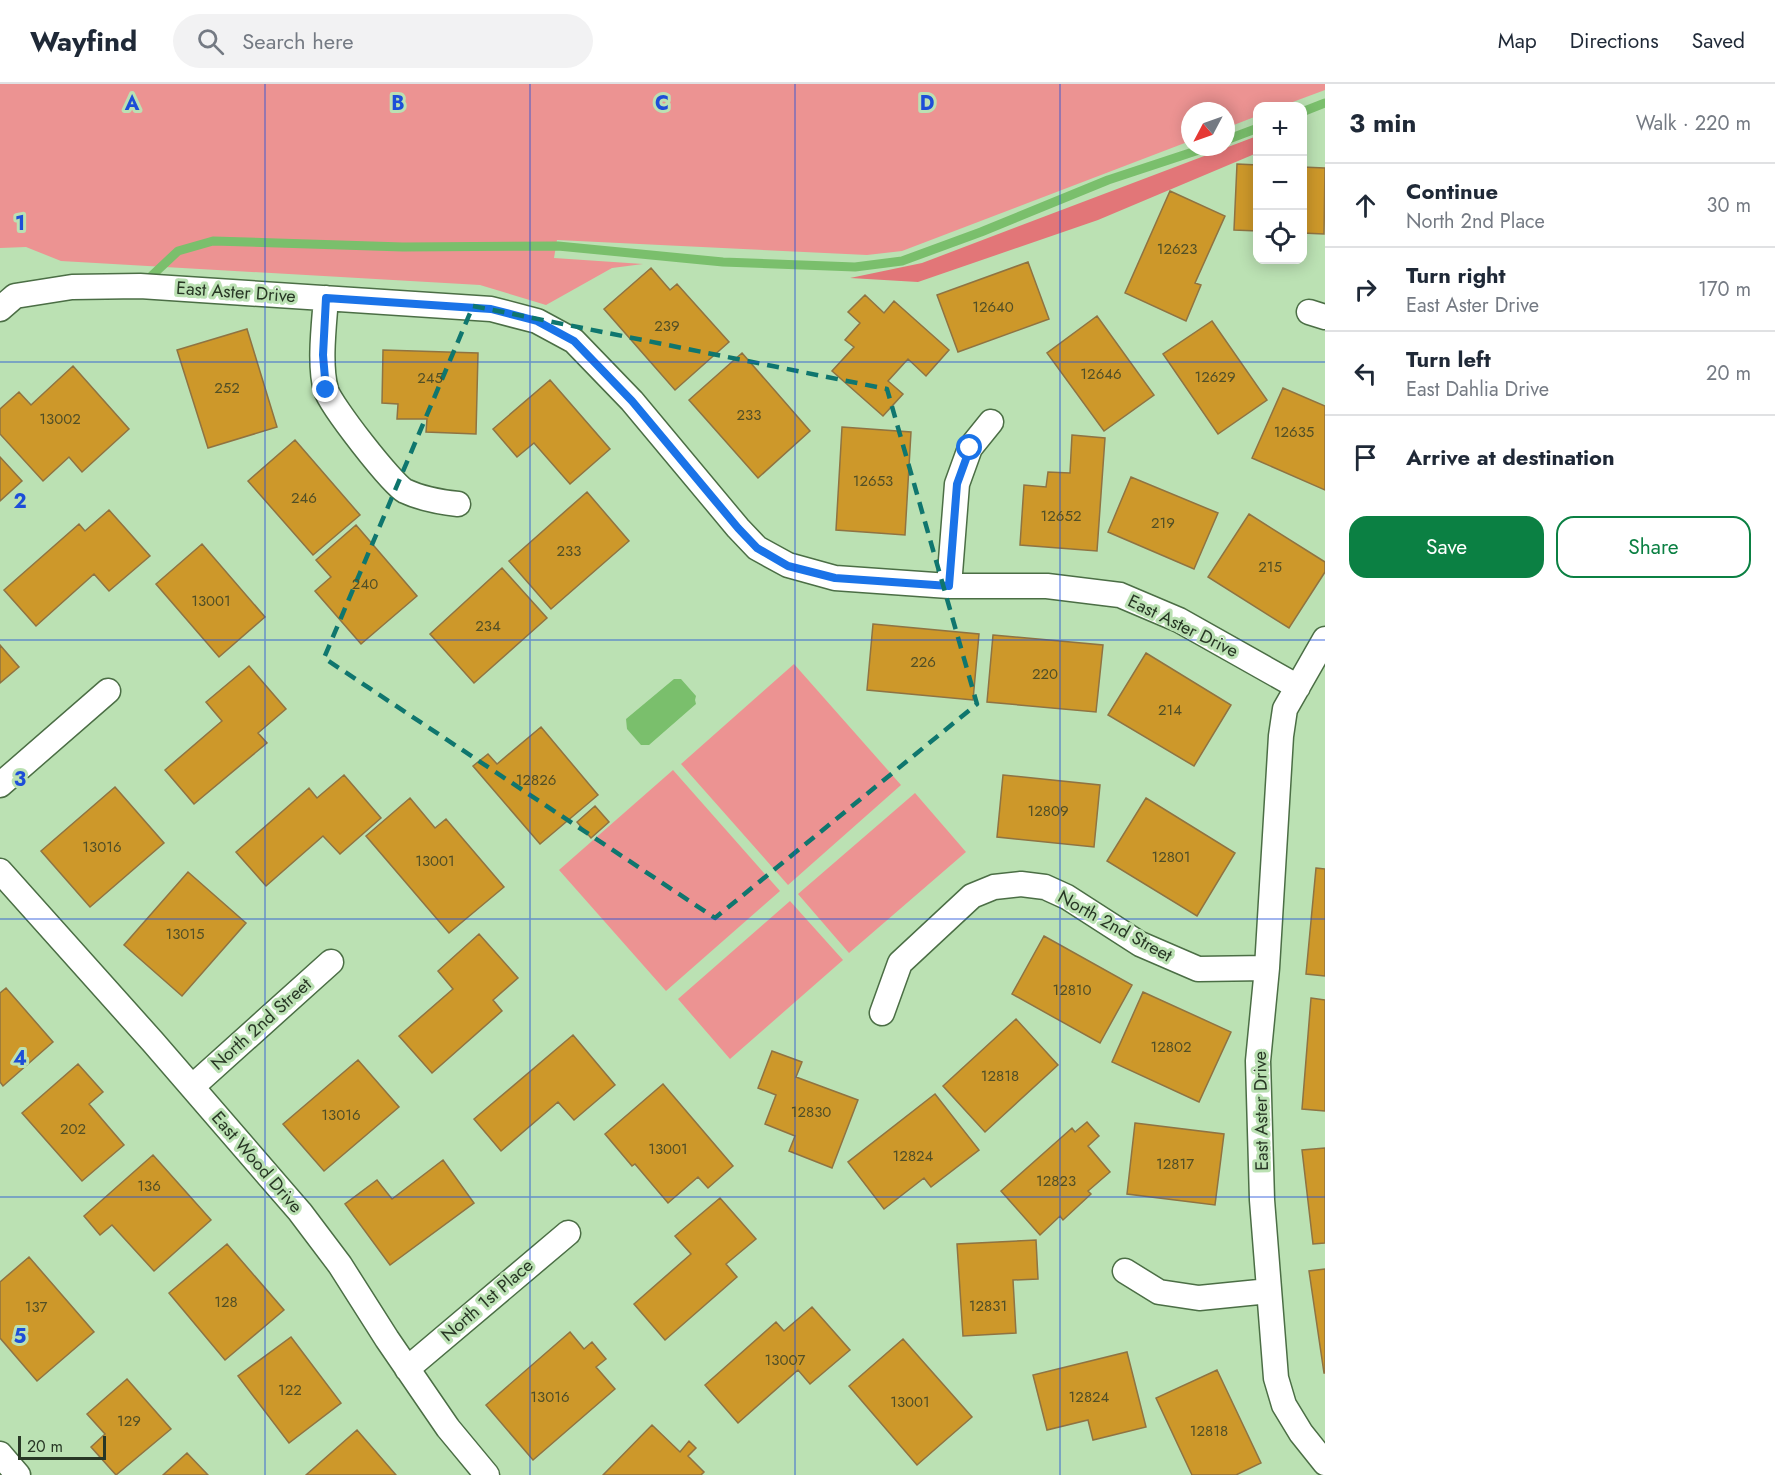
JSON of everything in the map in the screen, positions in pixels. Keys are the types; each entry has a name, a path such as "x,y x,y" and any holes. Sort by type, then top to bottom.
{"street":[{"name":"East Aster Drive","path":"7,303 72,287 140,286 491,309 537,321 574,341 632,401 757,548 788,566 835,578 949,586 1047,586 1120,595 1179,620 1298,687 1285,709 1281,736 1267,968 1258,1061 1262,1200 1276,1378 1284,1405 1325,1462"},
{"path":"326,298 323,355 326,390 346,424 403,490 432,501 458,504"},
{"path":"949,586 957,484 970,448 991,423"},
{"path":"1298,687 1325,639"},
{"path":"0,785 108,691"},
{"name":"East Wood Drive","path":"0,871 300,1212 340,1265 448,1428 487,1475"},
{"name":"North 2nd Street","path":"882,1013 900,963 972,896 994,887 1021,884 1045,887 1067,897 1140,944 1198,969 1267,968"},
{"name":"North 2nd Street","path":"192,1087 331,962"},
{"name":"North 1st Place","path":"407,1369 568,1233"},
{"path":"1125,1271 1159,1292 1199,1298 1269,1291"},
{"path":"0,1454 18,1475"}],"highlighted area":[{"path":"473,306 887,389 977,704 715,918 324,658"}],"shaded area":[{"path":"0,84 1325,84 1325,90 1293,102 1253,102 1253,118 1235,125 1235,102 1181,102 1181,144 902,251 867,255 557,240 554,258 643,264 612,268 546,305 480,285 61,261 26,247 0,248"},
{"path":"1253,138 1253,155 1098,220 918,282 850,278 922,263 1204,156 1235,156 1235,144"},
{"path":"794,664 901,785 788,885 681,764"},
{"path":"674,679 681,679 696,696 696,704 649,745 641,745 627,729 626,719"},
{"path":"673,770 780,891 666,991 559,870"},
{"path":"915,793 966,852 849,953 798,894"},
{"path":"790,901 843,960 730,1059 678,999"}],"building":[{"path":"1237,164 1253,165 1253,231 1234,230"},
{"path":"1307,167 1325,168 1324,234 1307,233"},
{"path":"1170,191 1225,216 1195,283 1201,285 1186,321 1125,293"},
{"path":"1028,262 1049,319 958,352 937,295"},
{"path":"651,268 670,290 677,284 729,342 675,390 604,309"},
{"path":"865,295 884,313 894,301 949,350 926,376 908,359 888,381 903,394 883,416 832,371 854,347 845,340 860,323 848,312"},
{"path":"1097,316 1154,395 1104,431 1047,353"},
{"path":"1212,321 1267,400 1218,434 1163,354"},
{"path":"247,329 277,427 208,448 177,350"},
{"path":"383,350 478,353 476,434 426,432 427,419 397,419 398,404 382,403"},
{"path":"742,353 810,431 758,478 689,400"},
{"path":"73,366 129,429 82,472 69,457 43,481 0,434 0,409 19,392 31,405"},
{"path":"550,380 610,449 570,484 534,443 517,457 493,429"},
{"path":"1283,388 1325,406 1325,490 1252,458"},
{"path":"842,427 911,432 905,535 836,530"},
{"path":"1072,435 1105,438 1097,551 1020,545 1024,485 1046,487 1048,472 1070,473"},
{"path":"295,440 360,515 313,555 248,481"},
{"path":"0,457 22,481 0,501"},
{"path":"1131,477 1218,513 1194,569 1108,532"},
{"path":"587,492 629,541 551,609 509,561"},
{"path":"109,510 150,556 109,591 94,574 36,626 4,590 79,524 85,531"},
{"path":"1249,514 1325,562 1325,572 1289,628 1208,577"},
{"path":"356,525 417,596 361,644 315,591 331,577 316,560"},
{"path":"202,544 265,617 219,657 156,584"},
{"path":"502,568 547,618 474,683 430,634"},
{"path":"873,624 979,634 973,700 867,690"},
{"path":"993,635 1103,645 1096,712 987,702"},
{"path":"0,645 19,667 0,683"},
{"path":"1146,653 1231,705 1194,766 1108,715"},
{"path":"249,666 286,709 258,733 267,743 194,804 165,770 222,721 206,702"},
{"path":"541,727 598,795 540,844 473,766 488,754 497,764"},
{"path":"344,775 381,818 340,854 323,836 266,886 236,852 309,788 317,798"},
{"path":"1003,775 1100,785 1094,847 997,837"},
{"path":"115,787 164,843 90,907 41,851"},
{"path":"410,798 435,828 446,819 504,887 449,933 366,836"},
{"path":"1146,798 1235,853 1197,916 1107,861"},
{"path":"595,806 609,822 591,838 577,822"},
{"path":"1316,868 1325,869 1325,976 1306,974"},
{"path":"188,872 246,923 182,996 124,945"},
{"path":"479,934 518,978 493,1000 502,1011 432,1073 399,1036 453,989 438,971"},
{"path":"1044,936 1132,985 1100,1043 1012,994"},
{"path":"6,988 53,1042 3,1086 0,1082 0,993"},
{"path":"1143,992 1231,1032 1199,1102 1112,1062"},
{"path":"1311,998 1325,1000 1325,1111 1302,1109"},
{"path":"1016,1019 1058,1065 985,1132 943,1086"},
{"path":"573,1035 615,1085 574,1120 558,1102 501,1151 474,1119"},
{"path":"772,1051 802,1062 796,1077 858,1100 832,1168 789,1151 795,1136 765,1124 776,1095 758,1088"},
{"path":"358,1060 399,1107 324,1171 283,1124"},
{"path":"78,1064 103,1092 89,1104 124,1145 82,1181 22,1113"},
{"path":"663,1084 733,1166 708,1188 698,1177 668,1203 635,1164 632,1166 605,1134"},
{"path":"935,1094 979,1150 931,1187 924,1178 884,1209 848,1162"},
{"path":"1087,1122 1099,1136 1088,1146 1110,1172 1088,1191 1091,1194 1063,1220 1060,1216 1040,1235 1001,1191 1072,1128 1075,1132"},
{"path":"1135,1123 1224,1134 1215,1205 1127,1194"},
{"path":"1325,1148 1325,1243 1313,1244 1302,1150"},
{"path":"153,1155 211,1220 154,1271 112,1225 100,1235 84,1216"},
{"path":"443,1160 474,1203 390,1265 345,1204 377,1180 392,1199"},
{"path":"720,1198 756,1239 726,1264 737,1277 665,1340 634,1304 691,1254 675,1236"},
{"path":"1036,1240 1038,1279 1013,1280 1016,1333 963,1336 957,1244"},
{"path":"227,1244 284,1310 225,1360 169,1293"},
{"path":"29,1257 94,1332 37,1381 0,1338 0,1282"},
{"path":"1325,1269 1325,1373 1324,1373 1309,1271"},
{"path":"812,1307 850,1350 810,1384 798,1370 738,1423 705,1385 776,1322 784,1331"},
{"path":"570,1332 584,1349 592,1342 606,1359 596,1367 615,1389 533,1460 486,1405"},
{"path":"291,1337 341,1403 289,1443 238,1376"},
{"path":"903,1339 972,1417 917,1465 849,1386"},
{"path":"1127,1352 1146,1427 1093,1440 1088,1420 1047,1430 1033,1375"},
{"path":"1217,1370 1261,1463 1236,1475 1192,1475 1156,1398"},
{"path":"127,1379 171,1429 116,1475 91,1447 105,1434 87,1414"},
{"path":"652,1425 680,1452 689,1441 696,1448 688,1456 704,1472 701,1475 603,1475"},
{"path":"357,1430 396,1475 306,1475"},
{"path":"187,1453 208,1475 163,1475"}],"waterway":[{"path":"1307,110 1325,103"},
{"path":"1235,137 1253,130"},
{"path":"145,282 178,251 213,241 403,247 558,246 723,262 855,267 902,261 981,232 1108,180 1181,156"}],"route":[{"path":"326,390 323,355 326,298 491,309 537,321 574,341 632,401 757,548 788,566 835,578 949,586 957,484 970,448"}]}
